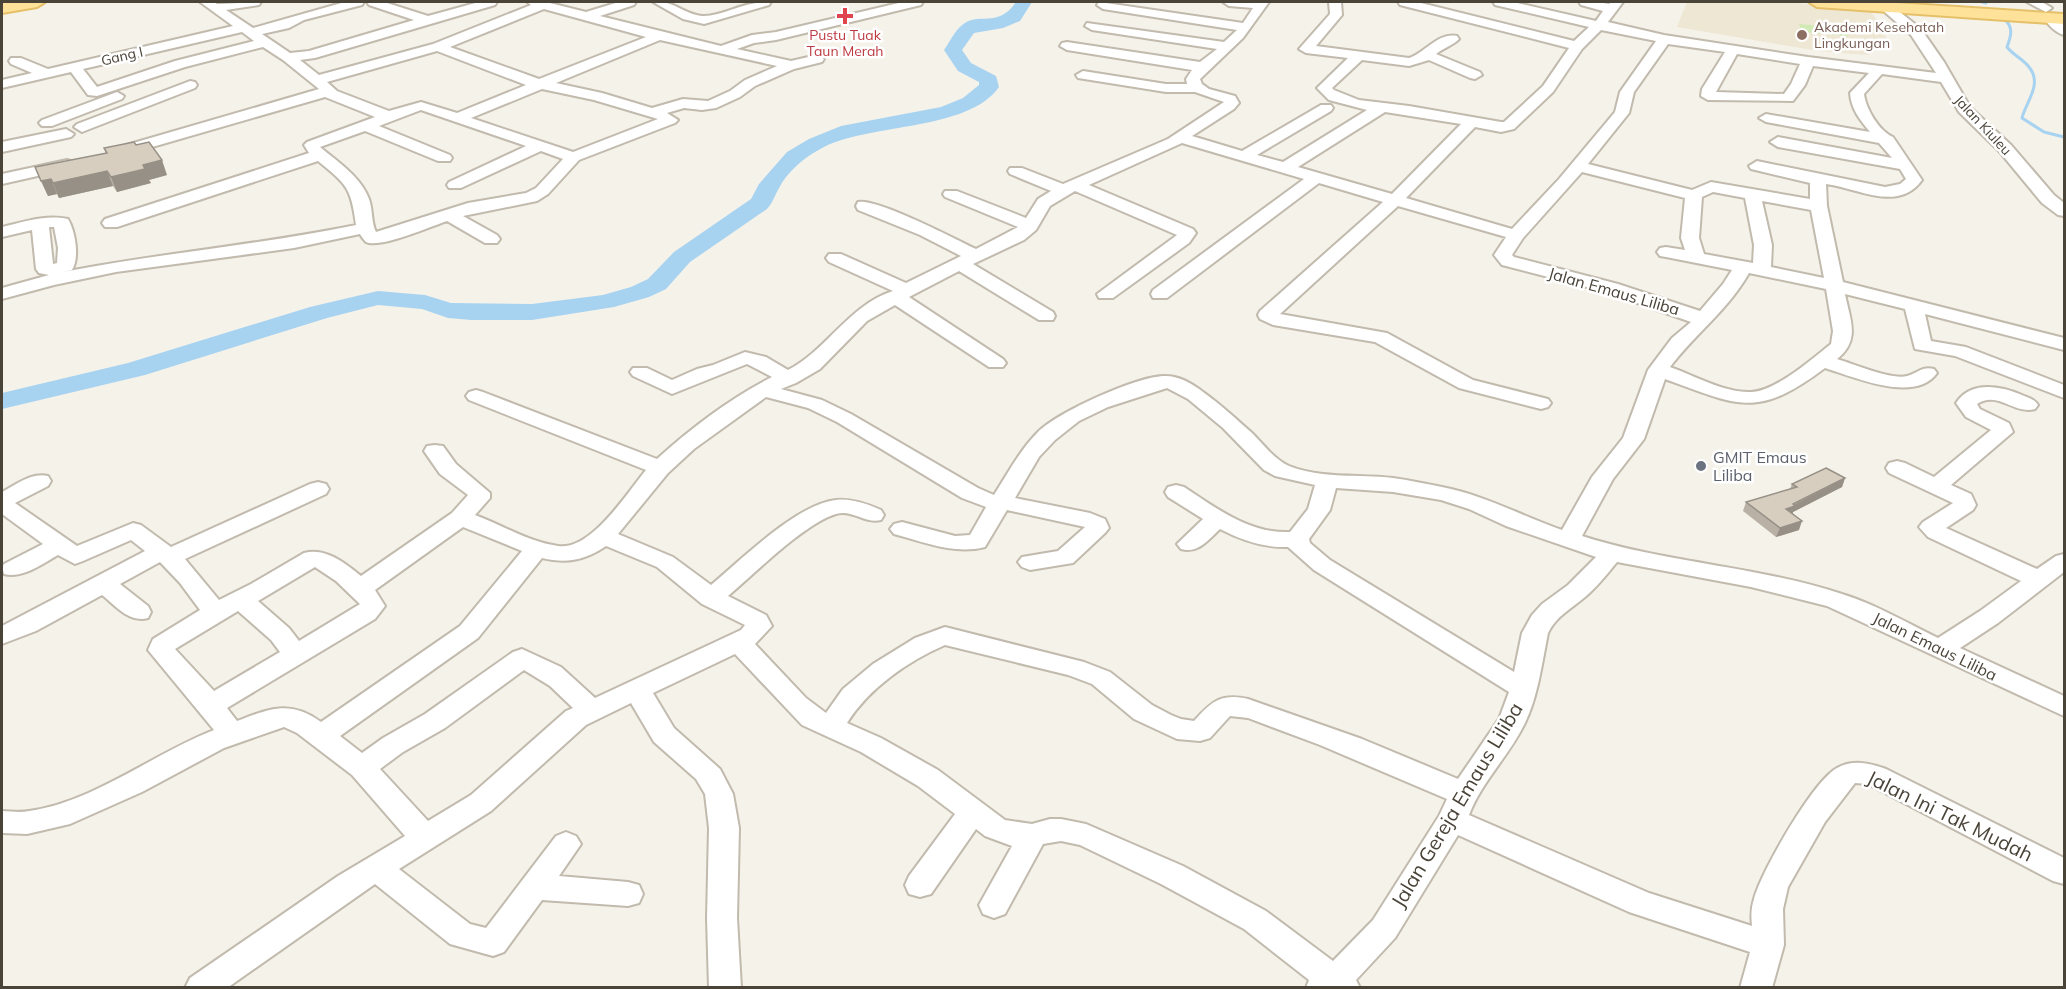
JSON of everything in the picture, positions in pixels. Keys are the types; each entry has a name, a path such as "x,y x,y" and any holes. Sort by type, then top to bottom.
{"main road":[{"path":"2,8 37,2"},
{"path":"1817,2 2052,11"},
{"path":"1923,2 1983,9 2013,7 2052,11"}],"street":[{"path":"210,5 255,2"},
{"name":"Gang I","path":"2,84 248,30 284,25 299,17 358,2"},
{"path":"374,2 429,21"},
{"path":"288,57 310,55 491,2"},
{"path":"585,17 630,2"},
{"path":"659,3 688,16 707,20 765,2"},
{"path":"724,49 752,39 917,2"},
{"path":"1228,2 1262,3"},
{"path":"1335,2 1336,15 1306,49 1409,62 1428,55 1439,44 1452,39"},
{"path":"1404,2 1577,46"},
{"path":"1499,2 1664,39 1808,61 1945,78"},
{"path":"1585,2 1614,5"},
{"path":"112,154 254,111 438,47 538,3 659,36 790,64 802,64 817,59"},
{"path":"1083,75 1166,88 1200,78 1245,27 1262,3"},
{"path":"210,5 288,57 323,87 387,116"},
{"path":"1103,5 1245,27"},
{"path":"1602,26 1600,22 1614,5"},
{"name":"Jalan Kiuleu","path":"1885,6 1916,32 1964,109 2005,148 2048,200 2064,211"},
{"path":"2052,11 2064,31"},
{"path":"1357,57 1331,80 1324,88 1326,91 1338,98 1382,107 1509,126 1548,89 1577,46 1602,26"},
{"path":"1092,27 1227,46"},
{"path":"457,118 659,36"},
{"name":"Jalan Emaus Liliba","path":"1664,39 1627,92 1622,113 1516,235 1503,255 1508,261 1612,288 1692,314 1701,320 1700,324 1679,342 1658,370 1633,439 1604,477 1568,540 1612,554 1751,579 1835,600 1889,623 1939,649 2064,707"},
{"path":"93,92 180,64 266,42"},
{"path":"460,518 557,555 573,554 604,537 660,468 701,432 762,390 789,379 823,356 860,317 900,293 1018,236 1030,226 1044,204 1068,187 1173,142 1232,103 1230,99 1200,78 1067,46"},
{"path":"438,47 541,84 654,112 670,120 573,157 542,190 531,197 474,207 381,237 370,237 365,228 362,200 347,179 313,149 312,145 387,116 421,106 573,157"},
{"path":"1734,50 1709,89 1708,96 1788,98 1798,84 1808,61"},
{"path":"1428,55 1475,75"},
{"path":"16,61 47,74"},
{"path":"654,112 683,103 711,105 790,64"},
{"path":"75,68 93,92 131,108"},
{"path":"1757,165 1820,180 1833,180 1892,193 1912,183 1914,177 1906,165 1888,140 1862,114 1857,103 1857,93 1874,78 1878,70"},
{"path":"47,123 166,78"},
{"path":"82,127 190,85"},
{"path":"1285,168 1382,107"},
{"path":"1242,157 1326,108"},
{"path":"1766,118 1888,140"},
{"path":"1471,122 1395,200 1269,312 1269,317 1280,321 1380,337 1466,384 1488,392 1541,403"},
{"path":"364,125 444,158"},
{"path":"2,147 66,134"},
{"path":"1178,137 1516,235"},
{"path":"1778,142 1906,165"},
{"path":"455,185 540,146"},
{"path":"111,223 320,155"},
{"path":"2,179 80,162"},
{"path":"1578,166 1694,195 1711,187 1819,206"},
{"path":"1016,171 1068,187 1186,233 1183,239 1106,294"},
{"path":"1160,294 1317,177"},
{"path":"1658,370 1750,398 1759,398 1781,388 1839,348 1843,338 1819,206 1818,182 1820,180"},
{"path":"1752,193 1763,245 1762,270"},
{"path":"951,194 1030,226"},
{"path":"1694,195 1690,238 1696,257"},
{"path":"864,206 926,231 1047,316"},
{"path":"448,215 491,239"},
{"path":"2,232 40,225"},
{"path":"2,294 51,280 116,267 294,243 365,228"},
{"path":"1666,252 1833,285 2064,344"},
{"path":"835,258 900,293 996,363"},
{"path":"1701,320 1738,278 1743,266"},
{"path":"1914,307 1922,349 1959,351 2064,392"},
{"path":"640,372 672,388 704,373 719,370 748,358 759,361 789,379"},
{"path":"1821,361 1891,381 1911,382 1927,373"},
{"path":"902,529 955,543 972,544 980,539 1002,504 1004,494 1030,454 1047,435 1072,417 1101,403 1156,383 1176,384 1195,395 1230,424 1272,465 1283,471 1327,482 1393,485 1445,494 1477,504 1514,521 1568,540"},
{"path":"762,390 815,404 844,418 970,493 1002,504 1027,506 1090,520 1097,524 1097,528 1065,558 1030,562"},
{"path":"1936,486 2002,432 2002,427 1973,413 1966,403 1976,395 1989,391 2028,405"},
{"path":"476,396 660,468"},
{"path":"359,589 460,518 479,498 479,493 448,469 435,451"},
{"path":"1897,468 1963,499 1965,505 1931,527 1932,529 2038,579"},
{"path":"40,481 2,503 58,546 75,556 133,530 165,554 189,578 215,612"},
{"path":"1176,492 1218,518 1273,540 1297,538 1319,510 1327,482"},
{"path":"2,636 103,583 165,554 318,489"},
{"path":"711,598 780,541 821,513 842,506 873,515"},
{"path":"1189,544 1218,518"},
{"path":"201,987 377,868 481,803 504,784 559,730 591,710 639,690 738,642 750,636 757,629 759,624 752,618 711,598 665,562 604,537"},
{"path":"1297,538 1299,546 1322,565 1498,675 1524,688"},
{"path":"12,569 58,546"},
{"path":"319,737 469,632 537,548"},
{"name":"Jalan Gereja Emaus Liliba","path":"1333,985 1384,928 1512,722 1524,688 1535,633 1540,621 1577,591 1612,554"},
{"path":"212,705 370,610 373,603 321,559 312,558 241,600 215,612 162,645 161,650 212,705 231,733"},
{"path":"1939,649 1989,617 2064,561"},
{"path":"103,583 139,612"},
{"path":"241,600 280,633 295,654"},
{"path":"831,727 848,701 861,688 928,640 945,636 1089,673 1117,690 1143,712 1178,729 1200,731 1217,711 1237,706 1322,734 1406,767 1458,807 1640,903 1767,945"},
{"path":"738,642 812,718 928,778 995,828 1012,834 1033,836 1050,830 1061,830 1086,836 1172,875 1255,921 1333,985"},
{"path":"362,768 435,721 522,658 547,669 571,686 591,710"},
{"path":"639,690 658,728 708,774 720,798 724,818 722,922 725,987"},
{"path":"2,822 27,823 60,816 132,784 231,733 271,719 284,717 296,719 362,768 412,825 427,837"},
{"name":"Jalan Ini Tak Mudah","path":"1756,987 1767,945 1769,898 1789,857 1821,802 1844,777 1852,773 1863,772 1876,776 2064,872"},
{"path":"920,885 972,812"},
{"path":"994,905 1033,836"},
{"path":"377,868 461,935 493,943 566,844"},
{"path":"535,887 628,894"}],"shaded area":[{"name":"Akademi Kesehatah Lingkungan","path":"1687,2 1786,2 1869,10 1883,27 1889,47 1874,50 1868,55 1818,51 1677,27"}],"green space":[{"path":"1799,24 1845,28 1848,36 1802,32"}],"building":[{"path":"134,142 136,145 149,142 162,160 143,165 145,169 111,177 107,171 53,183 51,179 41,181 35,167 107,153 104,148"},
{"path":"1826,468 1845,478 1786,509 1802,521 1780,528 1746,502 1797,487 1792,484"}],"waterway":[{"path":"2,401 136,369 319,312 378,298 425,302 448,310 532,312 605,302 640,292 657,284 682,257 759,204 765,198 767,189 794,156 816,143 841,132 946,112 970,102 989,87 989,80 964,67 953,50 968,29 978,25 997,24 1014,17 1024,2"},
{"path":"1982,2 1986,3"},
{"path":"2004,19 2010,28 2007,47 2033,73 2034,86 2022,118 2044,132 2064,137"}],"place":[{"name":"Pustu Tuak Taun Merah","path":"845,16"},
{"name":"Akademi Kesehatah Lingkungan","path":"1802,35"},
{"name":"GMIT Emaus Liliba","path":"1701,466"}]}
